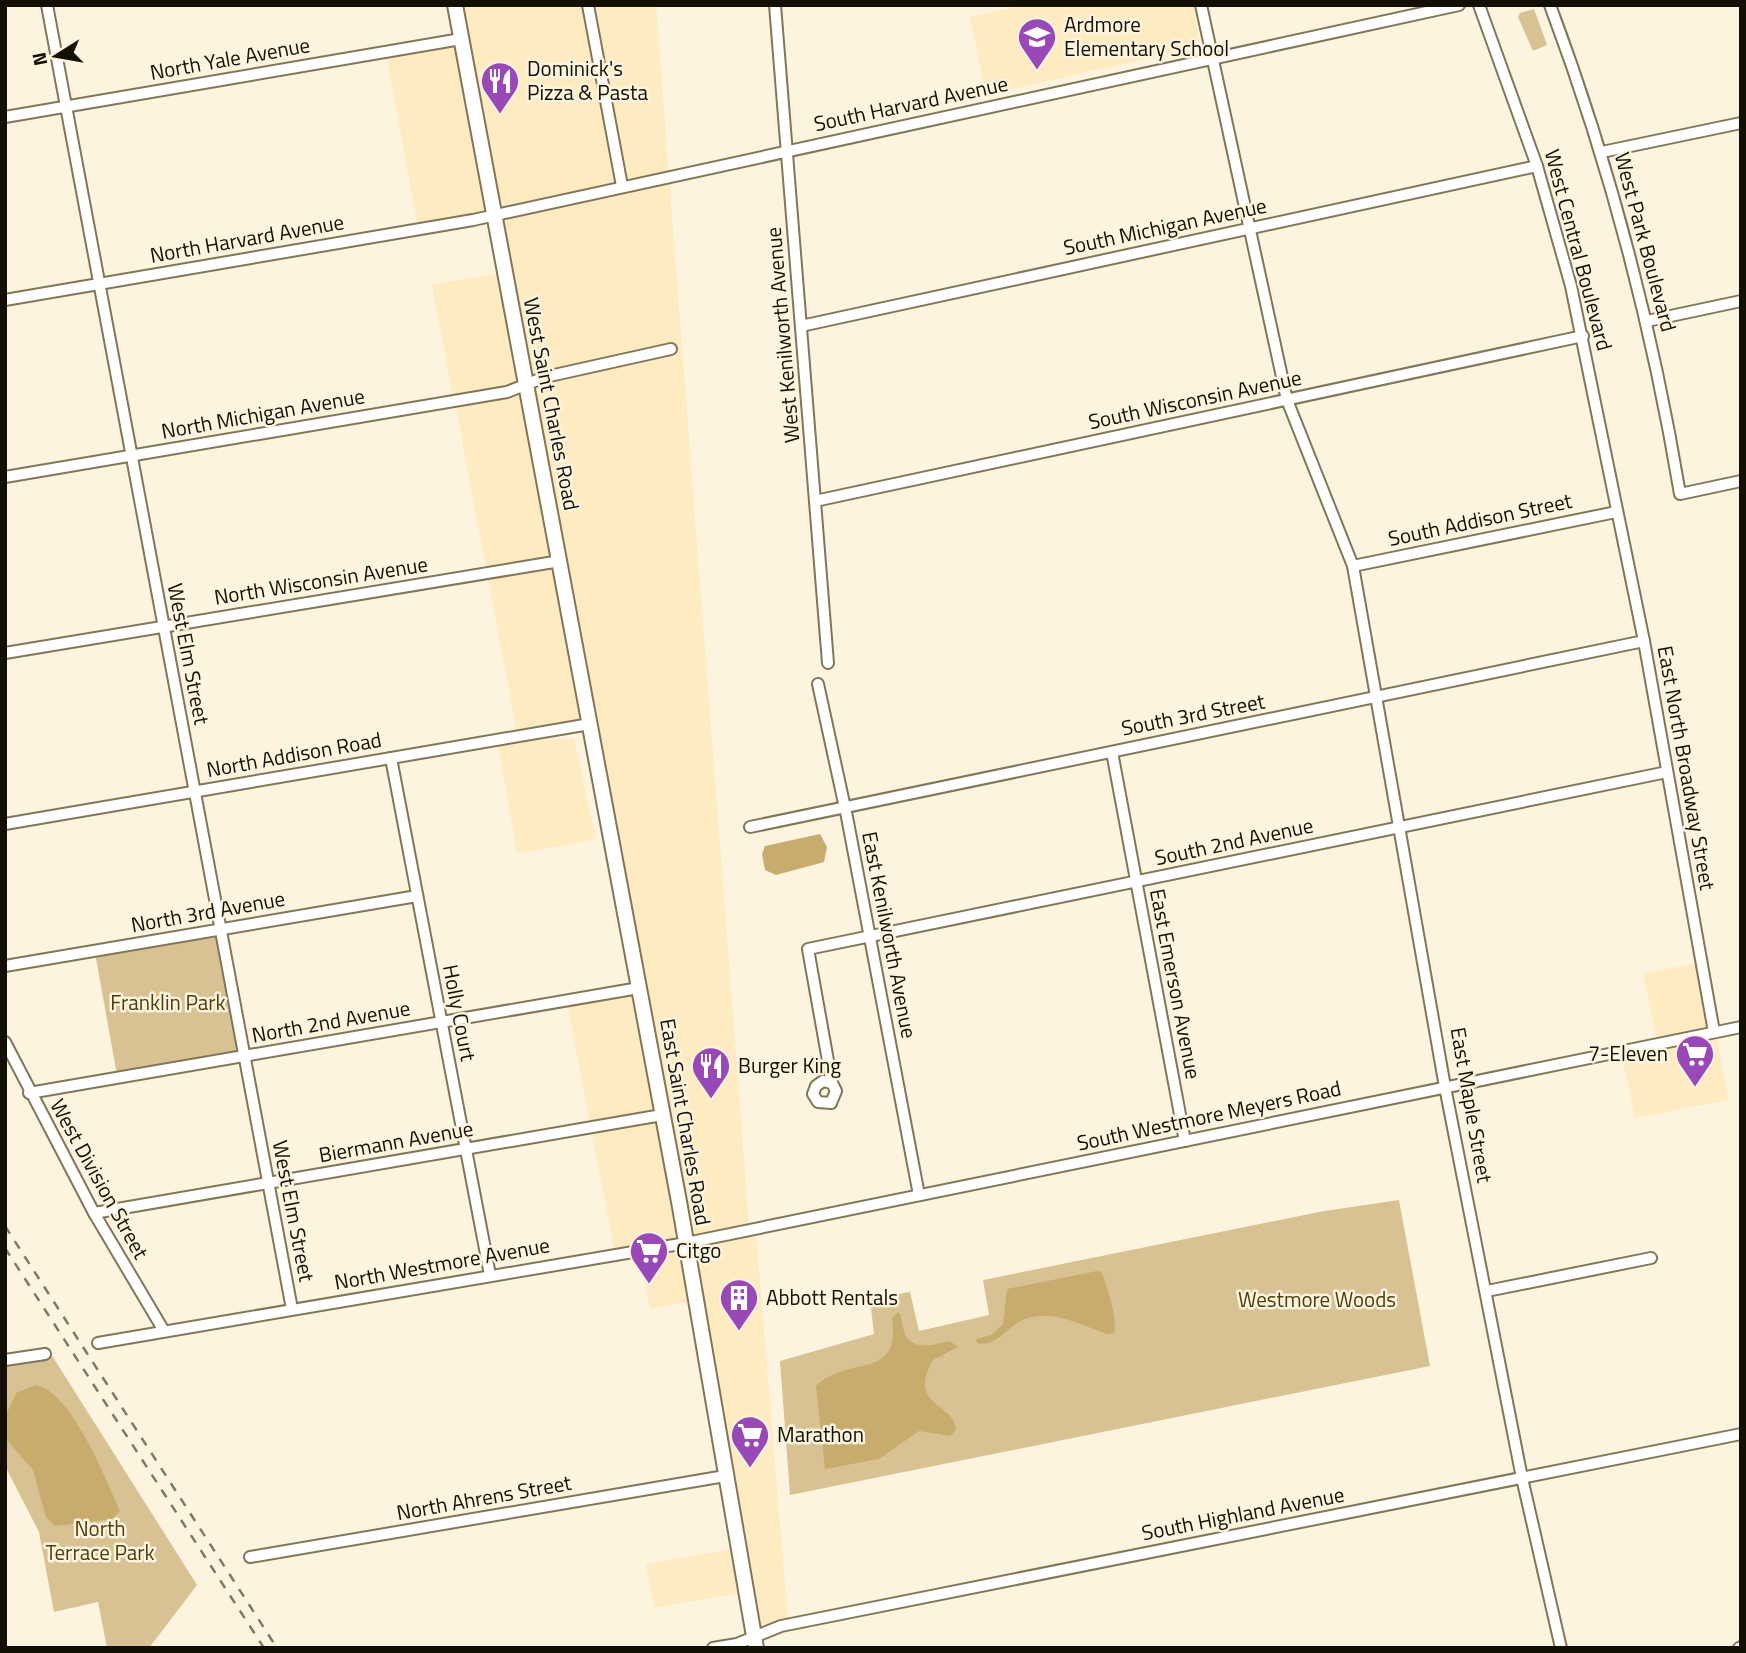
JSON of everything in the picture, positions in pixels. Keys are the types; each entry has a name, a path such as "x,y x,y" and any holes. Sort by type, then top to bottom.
{"main road":[{"name":"West Saint Charles Road","path":"454,5 606,811"},
{"name":"East Saint Charles Road","path":"606,811 686,1242 755,1642"}],"street":[{"name":"West Elm Street","path":"47,5 292,1309"},
{"path":"588,5 622,186"},
{"name":"West Kenilworth Avenue","path":"775,5 828,663"},
{"name":"East Maple Street","path":"1201,5 1287,400 1353,566 1446,1087 1522,1478 1561,1648"},
{"name":"South Harvard Avenue","path":"494,214 1459,5"},
{"name":"West Central Boulevard","path":"1479,5 1537,166 1583,336 1616,512"},
{"name":"West Park Boulevard","path":"1550,5 1602,152 1647,321 1680,494 1741,481"},
{"name":"North Yale Avenue","path":"5,117 461,39"},
{"path":"1602,152 1741,123"},
{"name":"South Michigan Avenue","path":"801,326 1537,166"},
{"name":"North Harvard Avenue","path":"5,300 494,214"},
{"path":"1647,321 1741,301"},
{"name":"South Wisconsin Avenue","path":"815,501 1583,336"},
{"path":"526,384 545,377 671,349"},
{"name":"North Michigan Avenue","path":"5,477 507,392 526,384"},
{"name":"South Addison Street","path":"1353,566 1616,512"},
{"name":"East North Broadway Street","path":"1616,512 1644,641 1714,1032"},
{"name":"North Wisconsin Avenue","path":"5,653 560,561"},
{"name":"South 3rd Street","path":"750,827 1644,641"},
{"name":"East Kenilworth Avenue","path":"818,684 845,807 919,1195"},
{"name":"North Addison Road","path":"5,824 590,723"},
{"name":"East Emerson Avenue","path":"1112,751 1185,1141"},
{"name":"Holly Court","path":"391,758 490,1275"},
{"name":"South 2nd Avenue","path":"832,1083 808,949 1667,772"},
{"name":"North 3rd Avenue","path":"5,966 417,896"},
{"name":"North 2nd Avenue","path":"29,1093 639,988"},
{"name":"South Westmore Meyers Road","path":"686,1242 1741,1027"},
{"name":"West Division Street","path":"5,1042 29,1093 94,1213 164,1331"},
{"name":"Biermann Avenue","path":"94,1213 663,1115"},
{"name":"North Westmore Avenue","path":"98,1343 686,1242"},
{"path":"1487,1291 1651,1258"},
{"path":"5,1360 45,1354"},
{"name":"South Highland Avenue","path":"713,1648 755,1642 781,1626 1741,1434"},
{"name":"North Ahrens Street","path":"250,1557 725,1476"}],"shaded area":[{"path":"459,5 656,5 749,1225 688,1238"},
{"name":"Ardmore Elementary School","path":"1024,5 1193,5 1200,47 986,95 970,17"},
{"path":"458,42 491,212 418,227 386,54"},
{"path":"502,273 523,383 453,398 432,285"},
{"path":"523,389 586,720 517,733 455,404"},
{"path":"574,738 596,839 517,854 498,743"},
{"path":"820,834 827,847 824,862 776,875 765,870 762,854 765,846"},
{"path":"1699,963 1710,1029 1657,1040 1643,973"},
{"path":"637,991 683,1240 615,1254 567,1003"},
{"path":"1717,1039 1729,1100 1635,1118 1622,1057"},
{"path":"756,1232 788,1620 756,1631 688,1245"},
{"path":"684,1245 693,1301 650,1309 638,1252"},
{"path":"1097,1271 1102,1273 1111,1303 1114,1333 1107,1334 1056,1317 1035,1316 1019,1322 991,1342 977,1343 976,1339 991,1335 1003,1324 1007,1289"},
{"path":"899,1312 905,1334 913,1343 932,1345 950,1341 958,1347 933,1360 926,1375 925,1387 929,1396 954,1421 956,1430 950,1436 919,1431 879,1459 825,1469 816,1386 843,1371 881,1359 889,1351 893,1338 892,1318"},
{"path":"36,1385 49,1391 62,1403 86,1439 120,1511 112,1519 55,1526 46,1517 33,1470 5,1438 5,1417 16,1393"},
{"path":"735,1549 744,1592 654,1608 646,1564"}],"green space":[{"path":"1534,9 1547,45 1533,51 1518,17 1520,13"},
{"name":"Franklin Park","path":"219,932 241,1053 117,1075 95,953"},
{"name":"Westmore Woods","path":"1399,1200 1430,1366 790,1495 780,1361 874,1334 870,1299 910,1292 919,1331 989,1315 983,1280 1324,1211"},
{"name":"North Terrace Park","path":"51,1354 197,1585 149,1648 107,1648 98,1602 54,1612 39,1532 5,1466 5,1362"}],"railway":[{"path":"5,1226 277,1648"},
{"path":"5,1248 264,1648"}],"place":[{"name":"Ardmore Elementary School","path":"1037,71"},
{"name":"Dominick's Pizza & Pasta","path":"500,115"},
{"name":"7-Eleven","path":"1695,1088"},
{"name":"Burger King","path":"711,1100"},
{"name":"Citgo","path":"649,1285"},
{"name":"Abbott Rentals","path":"739,1332"},
{"name":"Marathon","path":"750,1469"}]}
